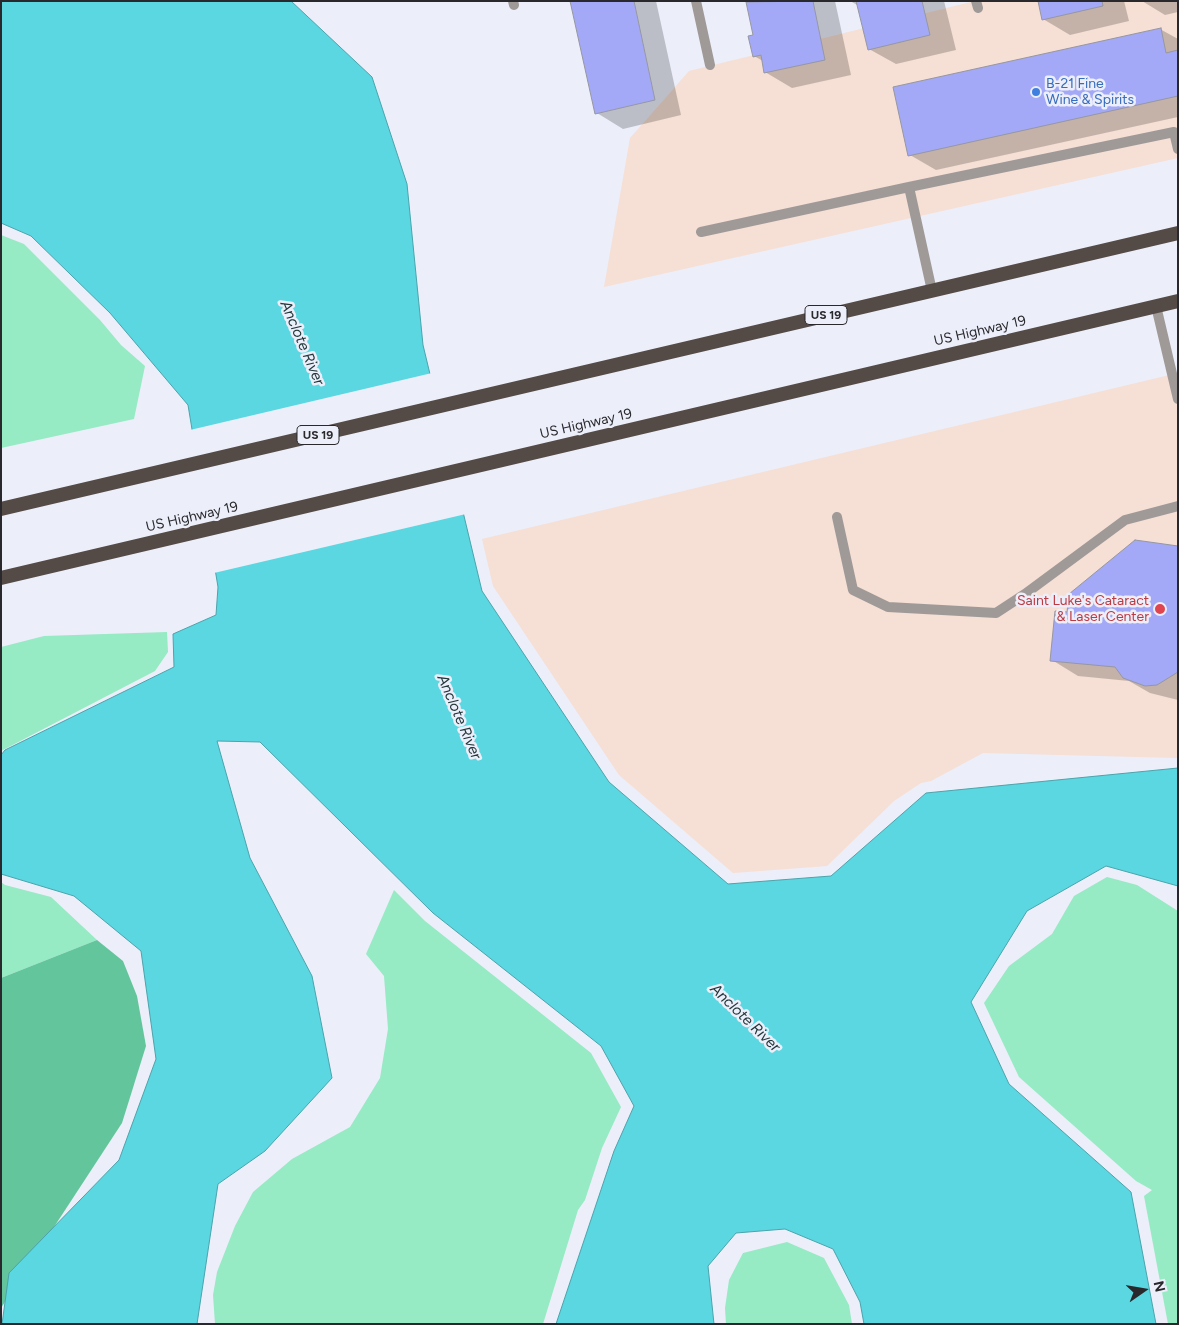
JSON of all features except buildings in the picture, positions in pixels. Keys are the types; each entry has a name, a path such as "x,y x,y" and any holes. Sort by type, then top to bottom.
{"highway":[{"name":"US 19","path":"1,510 1178,233"},
{"name":"US Highway 19","path":"1,578 1178,301"}],"lane":[{"path":"696,1 710,65"},
{"path":"701,232 1176,131 1178,150"},
{"path":"909,187 932,291"},
{"path":"1156,306 1178,399"},
{"path":"837,517 853,590 888,607 996,612 1025,594 1125,520 1178,506"}],"shaded area":[{"path":"975,1 1178,1 1178,158 604,287 630,138 689,71"},
{"path":"1178,373 1178,758 983,753 931,781 921,783 894,801 827,866 733,873 619,775 493,586 482,539"}],"green space":[{"path":"1,235 24,244 100,320 121,345 145,366 134,419 1,448"},
{"path":"167,632 168,652 155,671 1,751 1,647 44,636"},
{"path":"1107,877 1137,885 1178,911 1178,1324 1168,1324 1144,1196 1152,1190 1136,1181 1019,1077 984,1003 1009,966 1052,934 1074,896"},
{"path":"1,882 5,885 51,897 97,940 1,978"},
{"path":"394,890 425,921 591,1053 621,1107 602,1148 585,1200 578,1210 543,1324 215,1324 213,1295 217,1272 235,1226 253,1192 292,1159 350,1127 380,1078 388,1029 384,976 366,954"},
{"path":"97,940 123,961 137,996 146,1046 122,1123 1,1308 1,978"},
{"path":"787,1242 824,1258 849,1305 852,1324 726,1324 725,1308 729,1280 743,1253"}],"water":[{"name":"Anclote River","path":"1,1 291,1 372,77 407,184 423,345 482,591 609,782 728,884 831,876 926,793 1178,768 1178,886 1106,866 1027,911 971,1002 1009,1084 1131,1192 1156,1324 864,1324 860,1302 833,1249 785,1229 736,1233 708,1266 714,1324 556,1324 614,1151 634,1106 601,1046 433,913 260,742 217,741 250,858 312,976 332,1078 265,1151 218,1184 197,1324 2,1324 9,1273 119,1160 156,1059 141,951 74,896 1,874 1,755 5,750 174,667 173,634 216,615 218,587 188,405 110,313 31,236 1,223"}],"pier":[{"path":"432,373 466,514 214,573 190,430"}],"place":[{"name":"B-21 Fine Wine & Spirits","path":"1036,92"},
{"name":"Saint Luke's Cataract & Laser Center","path":"1160,609"}]}
